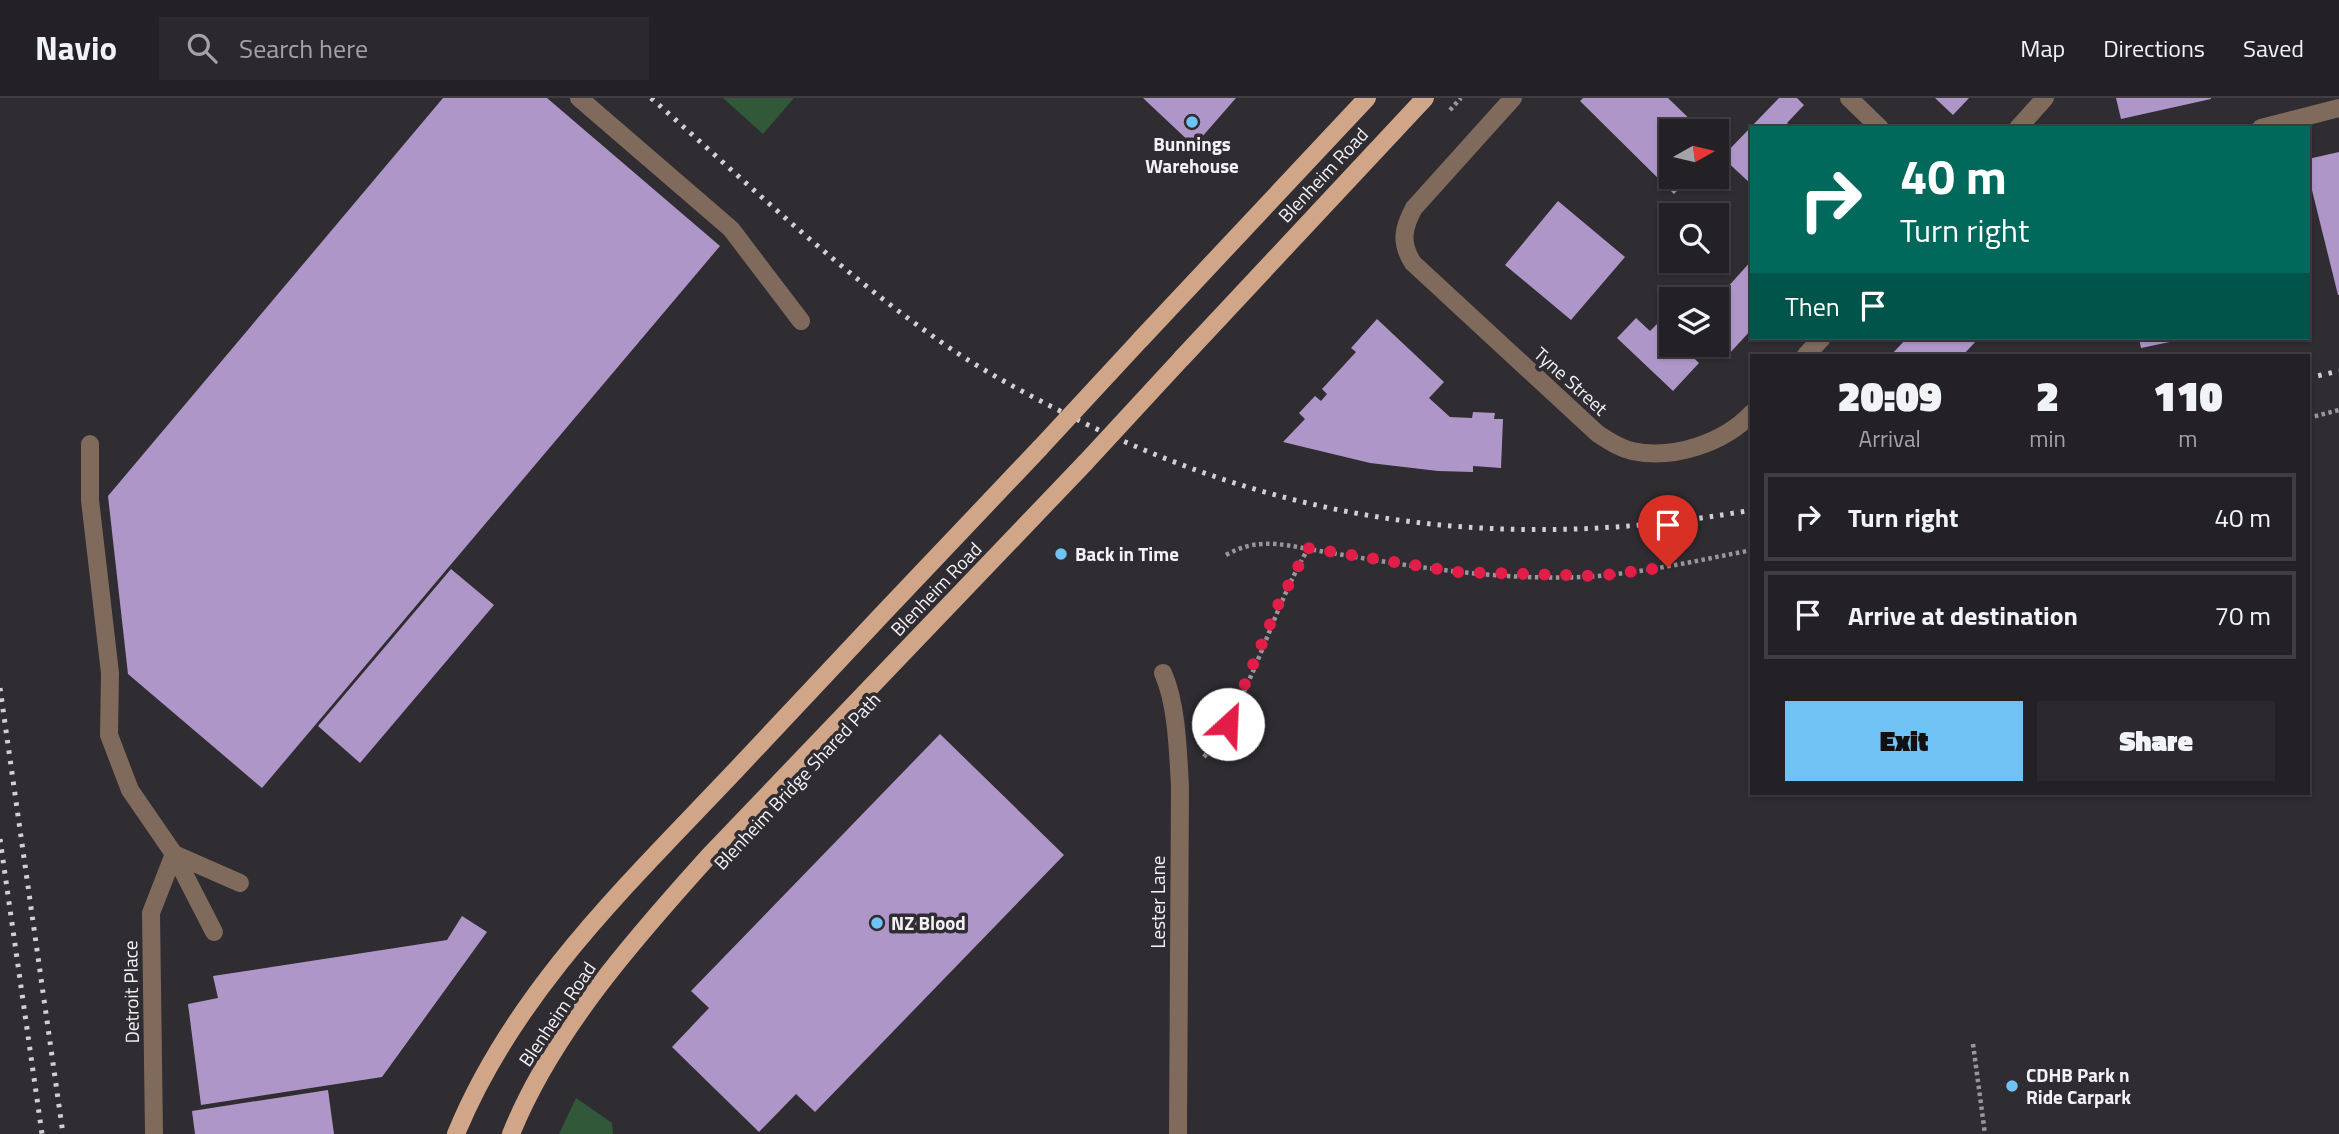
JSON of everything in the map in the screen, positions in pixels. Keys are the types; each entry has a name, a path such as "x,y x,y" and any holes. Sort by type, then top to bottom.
{"main road":[{"name":"Blenheim Road","path":"456,1134 473,1093 499,1047 570,948 1367,98"},
{"name":"Blenheim Road","path":"511,1134 540,1077 570,1027 648,923 1085,463 1425,98"}],"street":[{"path":"579,98 731,229 801,321"},
{"name":"Tyne Street","path":"1513,98 1420,199 1408,219 1404,236 1409,256 1422,273 1598,434 1613,444 1631,451 1652,454 1676,450 1721,438 1735,430 1750,415"},
{"path":"1849,98 1878,126"},
{"path":"2020,126 2045,98"},
{"path":"2269,126 2339,108"},
{"path":"1807,354 1820,340"},
{"path":"90,444 90,500 110,673 109,735 130,790 174,854 214,932"},
{"name":"Lester Lane","path":"1163,673 1170,695 1180,787 1178,1134"},
{"path":"174,854 240,883"},
{"name":"Detroit Place","path":"154,1134 150,913 174,854"}],"path":[{"path":"2310,417 2339,410"},
{"path":"1226,555 1249,544 1262,542 1457,572 1598,576 1668,567 1750,550"},
{"path":"1180,787 1228,724 1279,603 1308,548"},
{"path":"1973,1044 1985,1134"}],"green space":[{"path":"723,98 794,98 763,134"},
{"path":"576,1098 612,1123 613,1134 559,1134"}],"building":[{"path":"443,98 547,98 720,246 262,788 128,674 108,496"},
{"name":"Bunnings Warehouse","path":"1143,98 1236,98 1194,146"},
{"path":"1583,98 1668,98 1690,119 1659,119 1659,179 1580,101"},
{"path":"1779,98 1797,98 1804,105 1787,123 1790,126 1752,126"},
{"path":"1935,98 1969,98 1953,115"},
{"path":"2116,98 2211,98 2211,99 2121,119"},
{"path":"1750,128 1750,183 1729,164 1729,150"},
{"path":"2339,152 2339,295 2310,182 2310,159"},
{"path":"1558,201 1625,257 1571,320 1505,265"},
{"path":"1750,262 1750,331 1729,354 1728,287"},
{"path":"1636,318 1650,331 1658,323 1659,357 1693,357 1699,363 1673,391 1617,338"},
{"path":"1377,319 1444,382 1429,398 1450,417 1472,418 1473,412 1495,413 1494,419 1503,419 1501,468 1473,466 1473,472 1438,471 1370,463 1283,442 1305,419 1299,413 1315,396 1321,401 1327,394 1322,389 1356,352 1351,348"},
{"path":"1905,340 1977,340 1964,354 1892,354"},
{"path":"2139,340 2179,340 2141,348"},
{"path":"451,569 494,605 360,763 318,726"},
{"name":"NZ Blood","path":"940,734 1064,855 815,1112 796,1094 759,1132 672,1047 709,1008 691,991"},
{"path":"462,916 487,932 382,1077 201,1105 188,1004 218,998 213,976 447,940"},
{"path":"328,1090 334,1134 195,1134 192,1111"}],"railway":[{"path":"651,98 824,252 934,337 1026,393 1084,423 1166,459 1247,487 1328,508 1410,522 1494,529 1578,529 1664,523 1750,510"},
{"path":"2310,378 2339,371"},
{"path":"0,688 63,1134"},
{"path":"0,839 42,1134"}],"place":[{"name":"Bunnings Warehouse","path":"1192,122"},
{"name":"Back in Time","path":"1061,554"},
{"name":"NZ Blood","path":"877,923"},
{"name":"CDHB Park n Ride Carpark","path":"2012,1086"}],"route":[{"path":"1228,724 1279,603 1308,548 1457,572 1531,576 1598,576 1668,567"}]}
